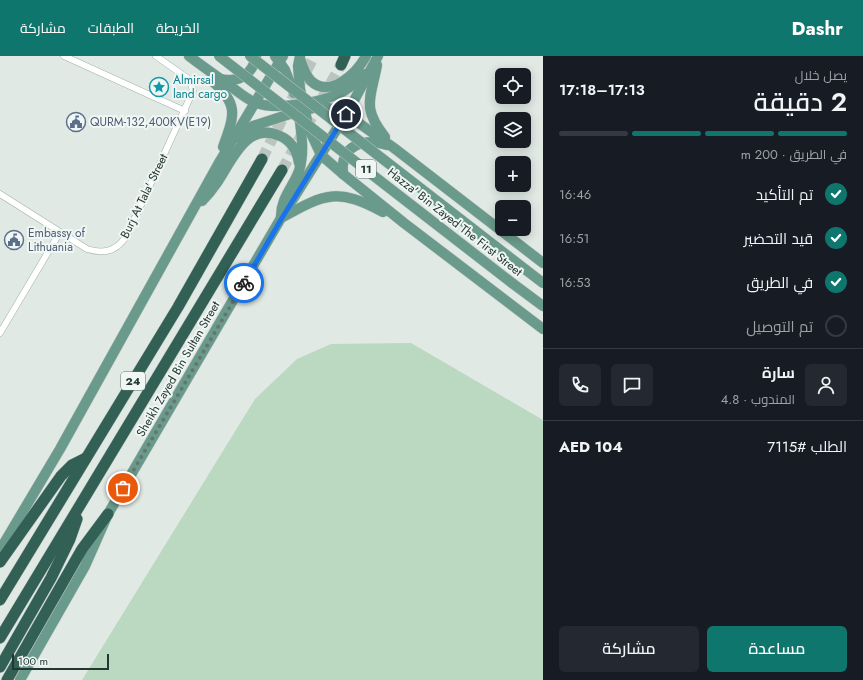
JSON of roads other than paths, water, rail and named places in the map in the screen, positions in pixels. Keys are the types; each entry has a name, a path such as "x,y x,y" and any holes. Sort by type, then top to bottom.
{"highway":[{"name":"24","path":"0,600 178,307 262,159"},
{"name":"Sheikh Zayed Bin Sultan Street","path":"0,638 282,170"},
{"path":"0,562 62,476 72,465 87,457"},
{"path":"0,667 32,613 66,548 74,529 78,510"},
{"path":"7,680 82,549 108,514"}],"main road":[{"path":"184,56 225,92 231,104 232,118 220,161"},
{"path":"189,56 255,102 272,105 326,107 346,114 394,148 543,263"},
{"name":"Hazza' Bin Zayed The First Street","path":"219,56 543,306"},
{"name":"Hazza' Bin Zayed The First Street","path":"250,56 543,283"},
{"path":"220,79 229,81 238,80 245,76 252,70 256,56"},
{"path":"300,56 306,73 311,81 316,85 329,87 342,82 356,71 366,56"},
{"path":"300,56 298,78 301,107 302,157 299,171 284,201 282,218 314,200 341,196 361,201 404,223"},
{"path":"220,161 240,135 248,128 339,94 365,74 378,56"},
{"path":"378,56 369,108 377,127 394,148"},
{"name":"Sheikh Zayed Bin Sultan Street","path":"20,680 85,566 108,514 282,218 322,155 378,56"},
{"path":"279,58 309,129 322,155 343,174 404,223 543,329"},
{"name":"24","path":"0,550 60,449 193,208 279,58"},
{"path":"193,208 212,190 242,143 256,135 263,133 275,134 289,142 293,146 298,156 299,171"},
{"path":"343,174 342,169 344,158 350,150 359,144 374,142 394,148"}],"street":[{"path":"64,56 185,111"},
{"name":"Burj At Tala' Street","path":"0,194 87,249 96,252 104,252 119,246 128,233 193,91 190,80 156,56"},
{"path":"0,333 60,232"}],"tunnel":[{"path":"262,159 314,56"},
{"path":"282,170 341,65"}],"place":[{"name":"Almirsal land cargo","path":"159,87"},
{"name":"QURM-132,400KV(E19)","path":"76,122"},
{"name":"Embassy of Lithuania","path":"14,240"}]}
